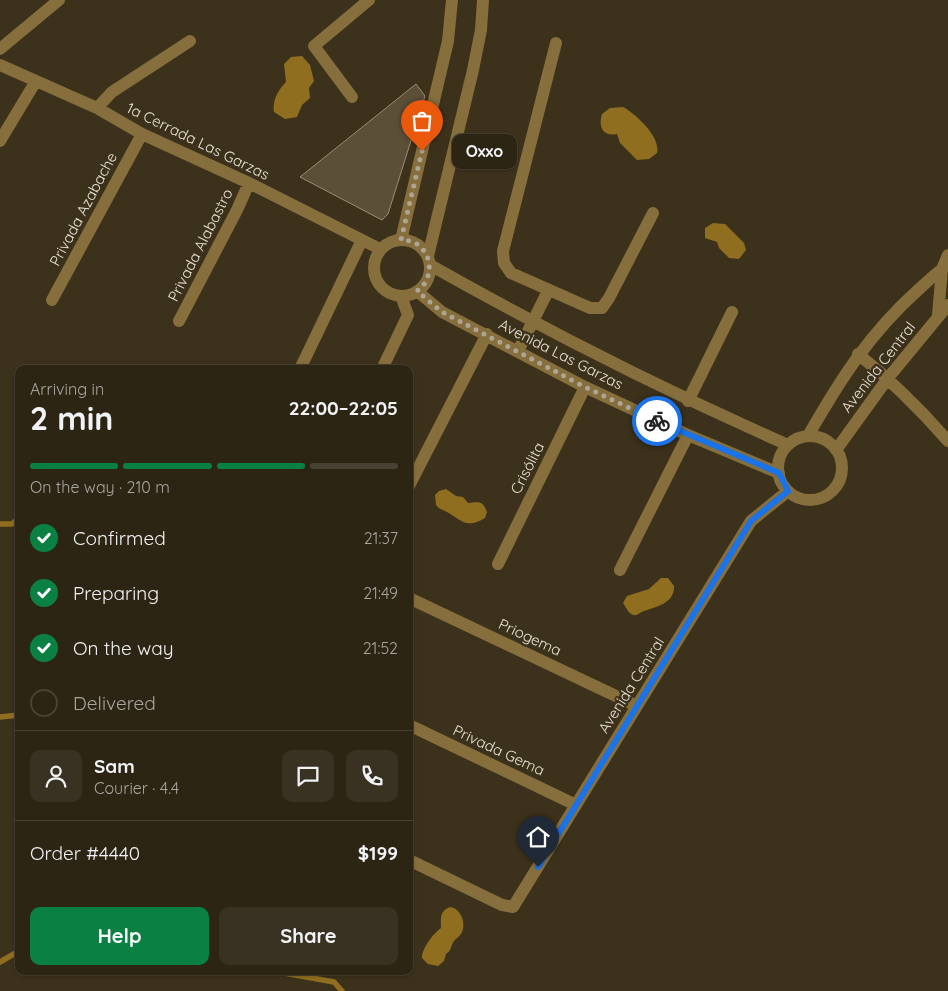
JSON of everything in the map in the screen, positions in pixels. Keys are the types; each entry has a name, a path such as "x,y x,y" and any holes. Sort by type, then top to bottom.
{"street":[{"path":"0,49 59,0"},
{"path":"352,97 314,46 369,0"},
{"path":"452,0 448,41 401,240 390,240 380,249 373,266 374,275 384,290 401,296 417,291 425,284 481,30 483,0"},
{"path":"97,108 112,92 190,41"},
{"path":"556,43 503,251 504,263 511,273 548,291 590,308 602,308 653,213"},
{"name":"1a Cerrada Las Garzas","path":"0,65 97,108 142,134 249,183 380,249"},
{"path":"0,141 36,81"},
{"name":"Privada Azabache","path":"52,300 142,134"},
{"name":"Privada Alabastro","path":"179,321 237,210 249,183"},
{"path":"302,365 362,240"},
{"name":"Avenida Las Garzas","path":"401,240 415,243 429,261 532,323 688,401 788,445"},
{"path":"938,315 948,255"},
{"name":"Avenida Central","path":"808,436 843,375 858,354 902,304 945,267"},
{"name":"Avenida Las Garzas","path":"417,291 442,312 518,350 585,387 688,435 779,473"},
{"path":"518,350 548,291"},
{"path":"384,365 408,315 401,296"},
{"name":"Avenida Central","path":"836,450 888,378 948,305"},
{"path":"688,401 732,312"},
{"path":"413,478 487,334"},
{"path":"858,354 888,378 920,408 948,441"},
{"name":"Crisólita","path":"498,564 585,387"},
{"path":"620,570 688,435"},
{"path":"808,436 829,442 841,460 842,471 834,490 826,496 806,500 788,491 779,473 782,454 788,445 808,436"},
{"name":"Avenida Central","path":"413,862 502,905 513,907 751,521 788,491"},
{"name":"Priogema","path":"413,600 637,706"},
{"name":"Privada Gema","path":"413,726 576,805"}],"shaded area":[{"path":"302,56 310,65 314,81 309,88 310,98 302,105 297,117 285,119 274,112 276,96 286,82 284,64 291,57"},
{"path":"623,107 641,120 655,140 657,153 649,159 637,160 620,143 617,134 608,134 601,127 602,114 610,108"},
{"path":"713,223 725,224 744,243 746,250 739,259 729,258 719,248 717,242 705,238 705,228"},
{"path":"446,489 456,496 463,497 468,503 477,502 482,504 487,512 485,518 468,523 439,508 436,505 435,495 439,491"},
{"path":"661,578 668,578 674,586 671,597 659,606 636,615 630,613 623,603 627,596 649,589"},
{"path":"450,907 457,910 462,916 462,932 454,941 444,961 438,966 428,964 422,958 422,954 431,937 441,928 442,913"}],"building":[{"path":"416,84 425,96 388,214 382,220 300,177"}],"waterway":[{"path":"0,524 12,524 15,521"},
{"path":"0,717 15,715"},
{"path":"0,962 15,953"},
{"path":"295,975 334,982 342,991"}],"way so far":[{"path":"422,151 401,240 415,243 423,248 428,256 430,265 429,275 425,284 417,291 442,312 585,387 657,421"}],"place":[{"name":"Oxxo","path":"422,151"}],"route":[{"path":"538,867 751,521 788,491 782,483 779,473 657,421"}]}
